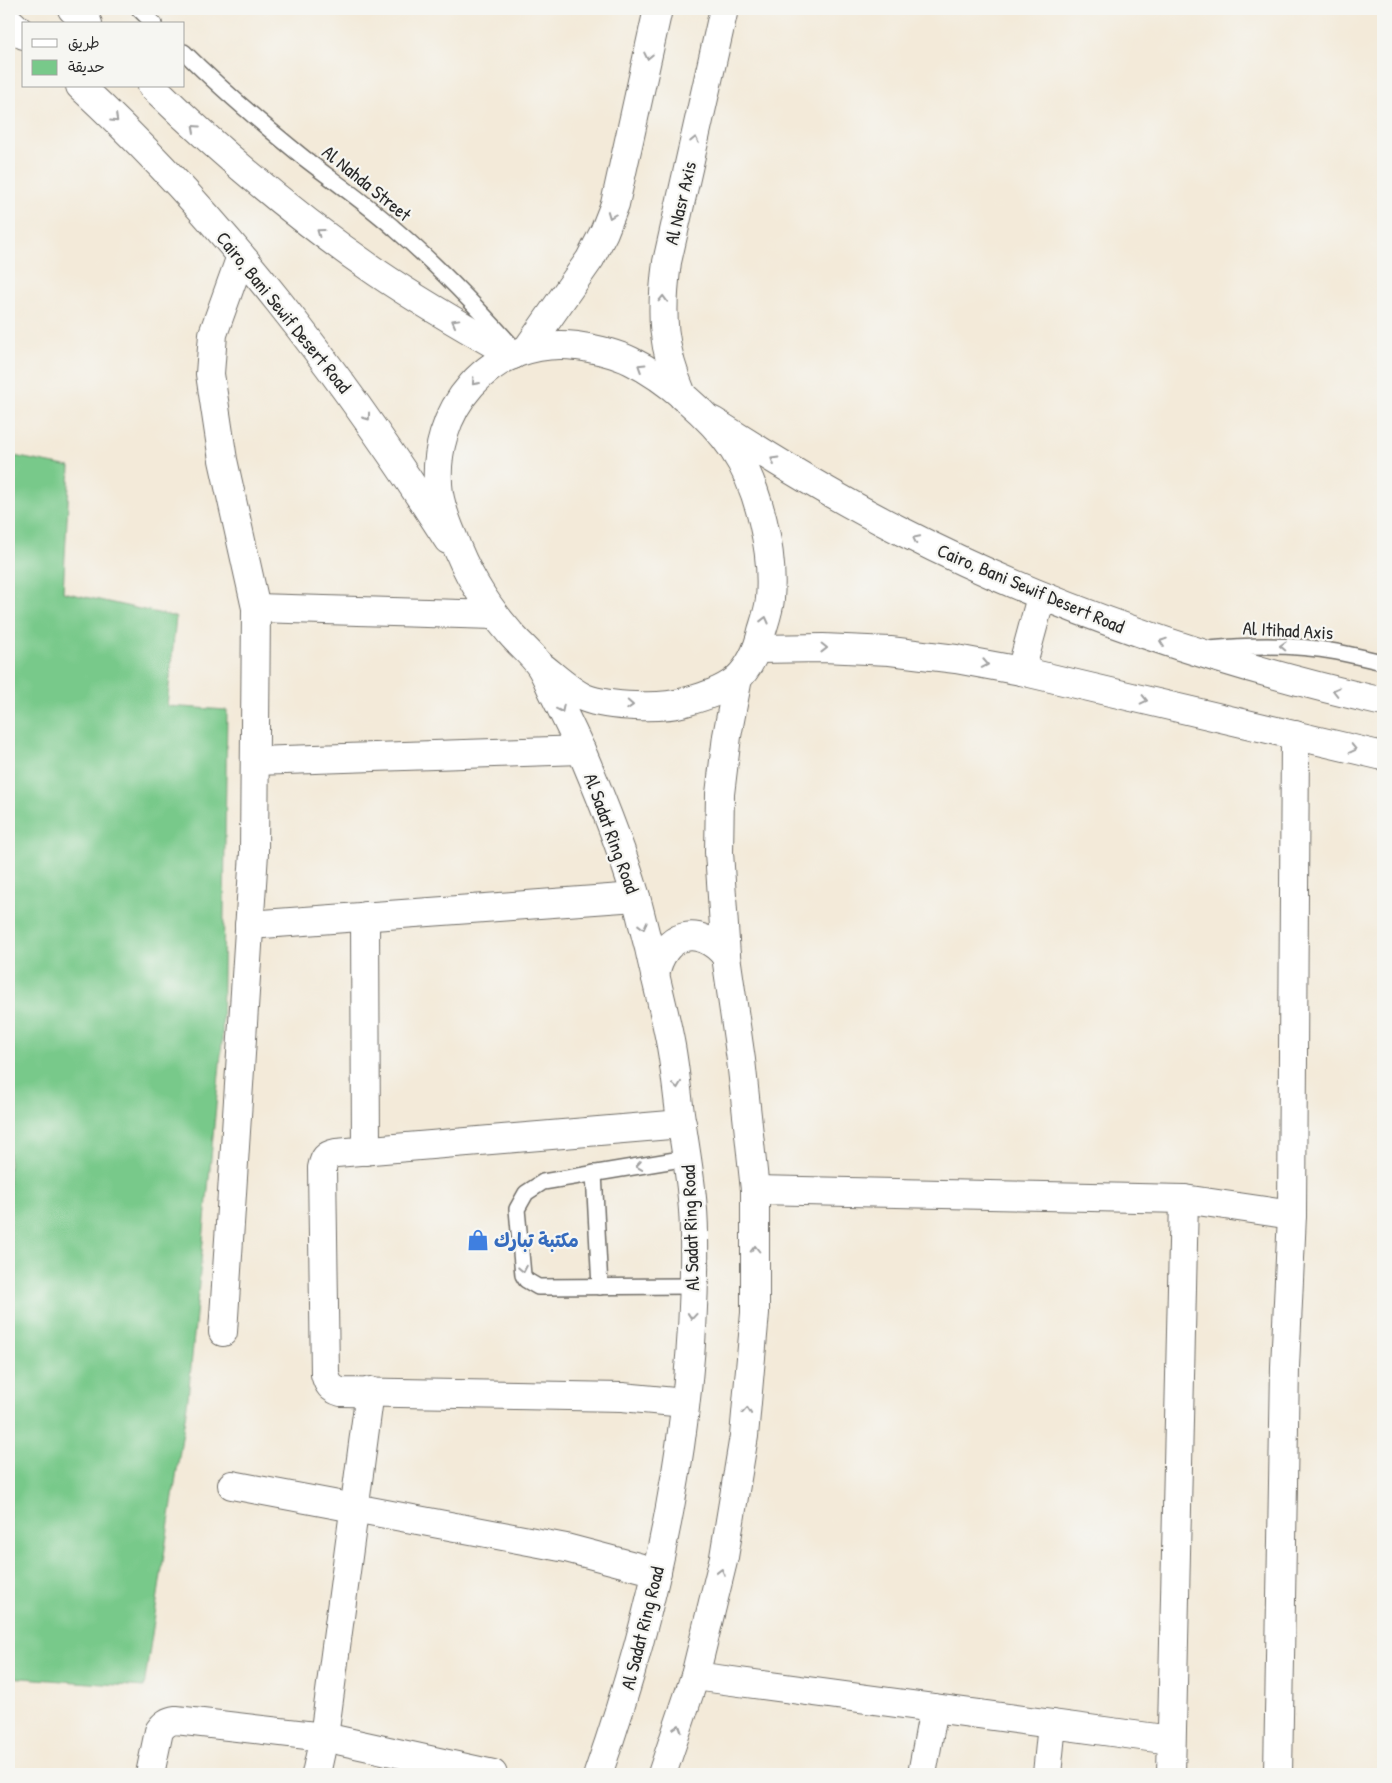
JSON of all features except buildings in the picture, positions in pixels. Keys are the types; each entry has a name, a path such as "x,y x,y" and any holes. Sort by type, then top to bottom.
{"main road":[{"path":"519,352 590,259 604,232 615,204 658,9"},
{"name":"Al Nasr Axis","path":"683,397 672,371 665,342 664,287 667,262 724,9"},
{"path":"9,21 22,32"},
{"name":"Cairo, Bani Sewif Desert Road","path":"82,88 172,177 241,256 322,356 370,422 461,559"},
{"path":"154,88 250,176 312,226 377,273 444,316 519,352"},
{"path":"223,1332 254,853 256,608 223,460 210,374 213,334 241,256"},
{"path":"662,1774 695,1676 724,1557 744,1436 755,1313 755,1190 741,1060 726,956 719,852 720,794 727,736 738,678 757,649 770,601 769,554 757,496 734,450 703,415 659,378 632,362 603,351 573,346 542,345 519,352 493,365 476,380 450,418 438,463 438,486 442,509 461,559 495,615 540,665 583,697 624,706 671,706 713,694 738,678"},
{"name":"Cairo, Bani Sewif Desert Road","path":"703,415 834,496 902,532 1041,597 1114,625 1189,650 1264,673 1383,702"},
{"path":"1021,671 1041,597"},
{"path":"256,608 495,615"},
{"path":"757,649 823,648 890,651 956,659 1021,671 1383,756"},
{"name":"Al Sadat Ring Road","path":"540,665 581,750 611,823 636,897 671,1047 688,1158 694,1231 693,1286 685,1403 673,1488 657,1572 635,1659 616,1726 598,1774"},
{"path":"1278,1774 1285,1367 1292,1215 1294,735"},
{"path":"255,761 581,750"},
{"path":"249,924 636,897"},
{"path":"365,916 366,1151"},
{"path":"655,975 658,961 665,948 677,940 690,937 705,938 717,945 726,956"},
{"path":"682,1124 336,1153 327,1155 322,1168 325,1374 327,1382 332,1389 341,1392 370,1391 622,1397 685,1403"},
{"path":"755,1190 1184,1199 1292,1215"},
{"path":"1171,1774 1184,1199"},
{"path":"316,1774 324,1737 370,1391"},
{"path":"232,1485 566,1548 657,1572"},
{"path":"695,1676 1172,1740"},
{"path":"922,1774 934,1708"},
{"path":"150,1774 159,1731 163,1725 176,1720 324,1737 492,1774"},
{"path":"1047,1774 1052,1724"}],"lane":[{"path":"139,9 152,22"},
{"name":"Al Nahda Street","path":"185,53 249,113 352,193 396,230 439,269 519,352"},
{"name":"Al Itihad Axis","path":"1189,650 1238,646 1287,646 1336,652 1383,662"},
{"path":"688,1158 543,1182 526,1193 517,1209 522,1275 526,1280 538,1287 693,1286"},
{"path":"594,1174 600,1287"}],"green space":[{"path":"9,455 70,467 63,592 176,617 167,706 227,710 222,1043 188,1398 144,1687 9,1677"}],"place":[{"name":"مكتبة تبارك","path":"478,1240"}]}
